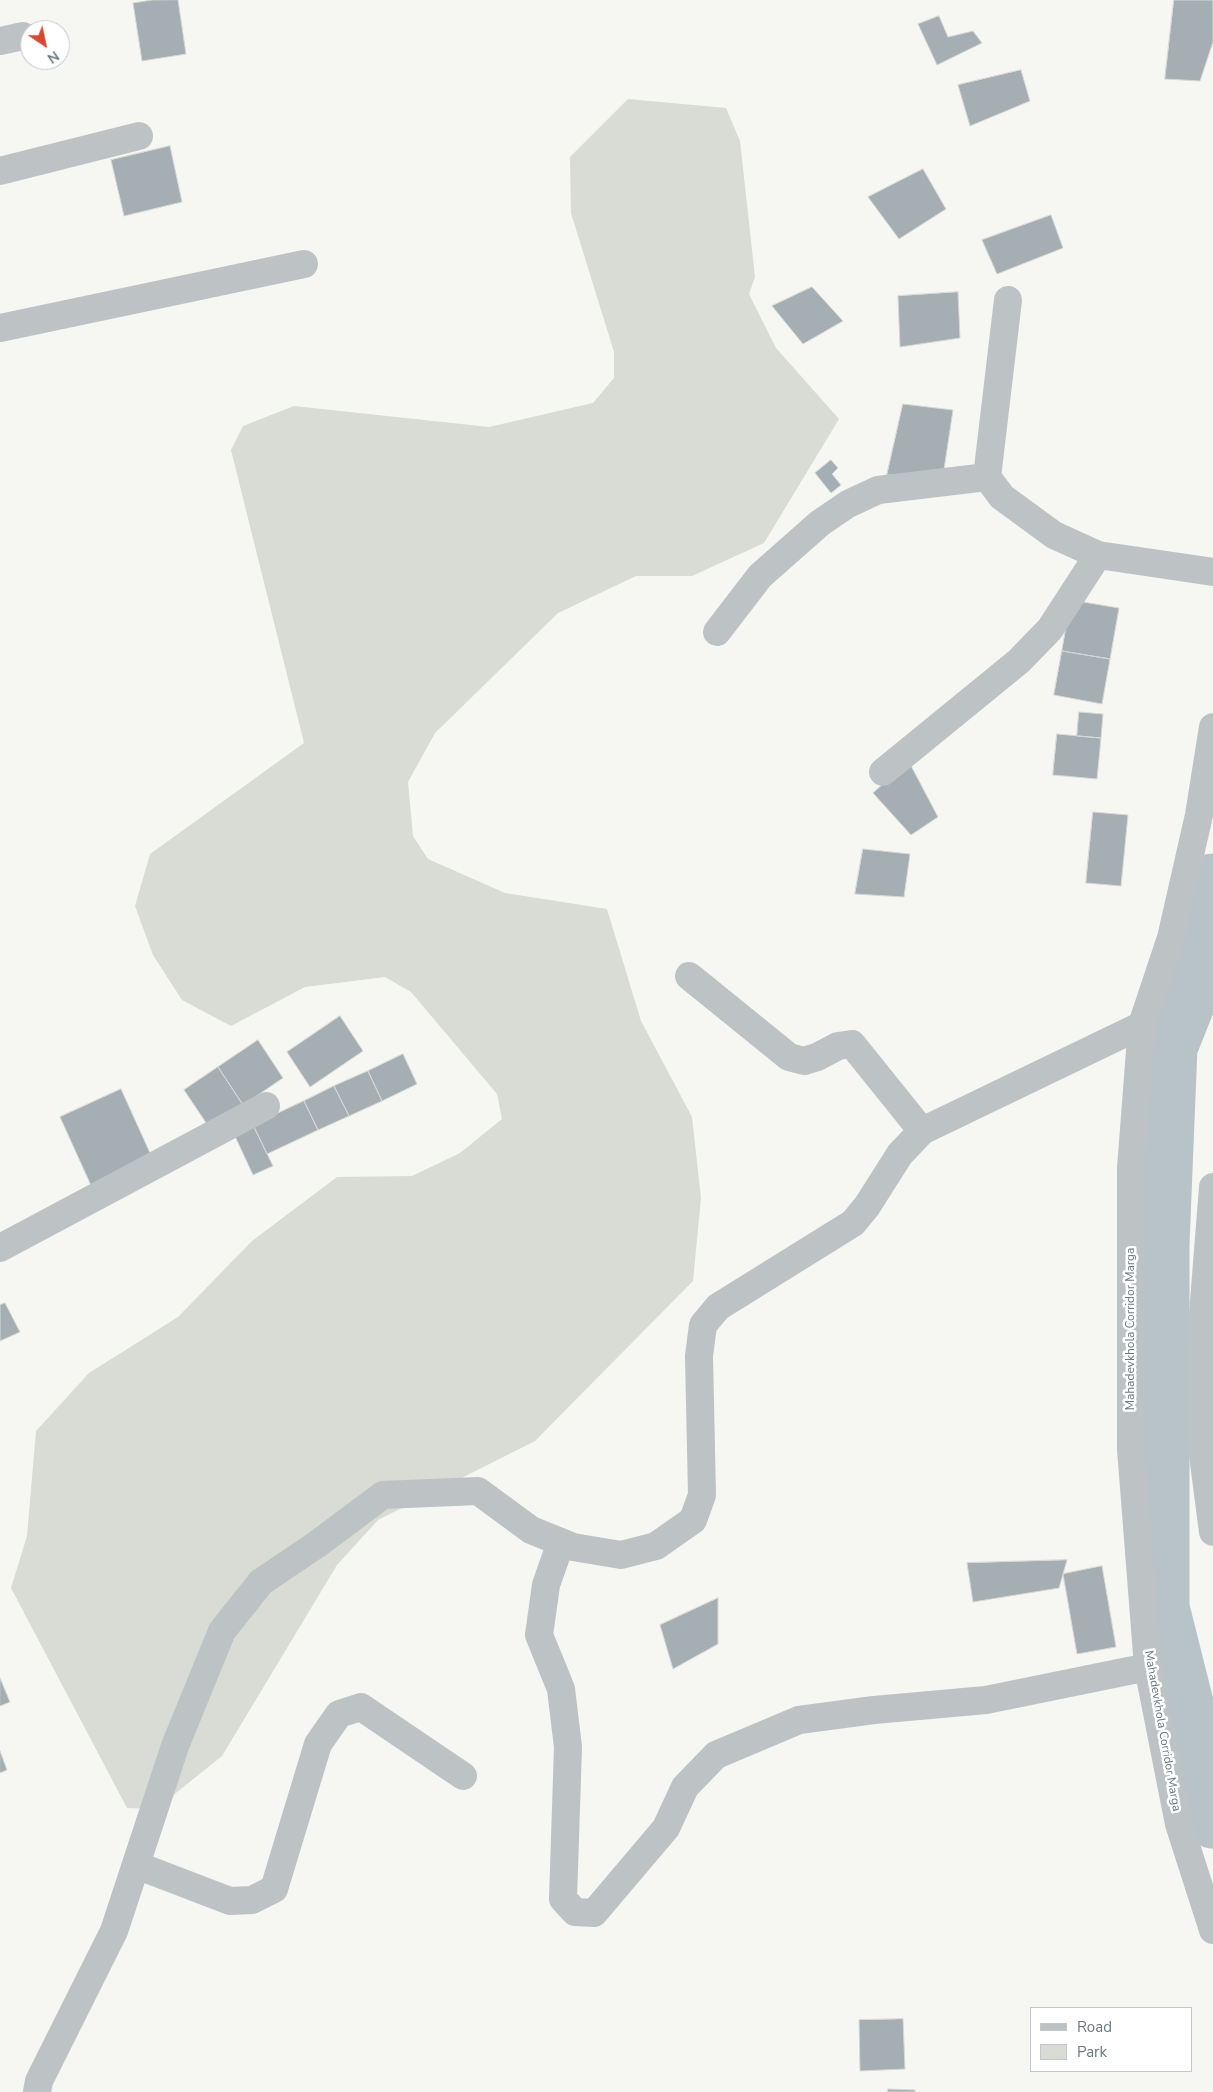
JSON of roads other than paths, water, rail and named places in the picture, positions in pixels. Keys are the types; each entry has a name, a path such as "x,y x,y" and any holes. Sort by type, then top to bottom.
{"street":[{"path":"0,171 139,136"},
{"path":"0,328 304,264"},
{"path":"1008,300 987,477 1002,497 1054,535 1098,555 1213,572"},
{"path":"717,632 760,576 820,523 848,504 878,490 987,477"},
{"path":"883,772 1019,661 1050,629 1098,555"},
{"name":"Mahadevkhola Corridor Marga","path":"1213,727 1199,816 1171,938 1142,1025 1131,1168 1131,1449 1148,1667 1179,1824 1213,1930"},
{"path":"689,976 789,1057 804,1061 817,1058 838,1046 852,1044 922,1132"},
{"path":"37,2092 38,2082 114,1931 175,1746 222,1631 261,1582 316,1545 383,1495 478,1491 532,1530 573,1547 621,1555 656,1546 693,1520 702,1495 699,1356 703,1325 718,1307 853,1223 867,1206 900,1154 922,1132 1142,1025"},
{"path":"0,1248 266,1106"},
{"path":"1213,1187 1200,1352 1200,1432 1213,1532"},
{"path":"561,1542 546,1586 539,1635 561,1690 568,1747 563,1899 575,1912 594,1912 622,1882 666,1828 685,1788 716,1755 799,1720 986,1700 1148,1667"},
{"path":"136,1866 230,1901 252,1900 274,1889 318,1744 339,1714 361,1707 463,1776"}],"waterway":[{"path":"1213,883 1194,982 1168,1047 1160,1244 1160,1608 1213,1819"}]}
